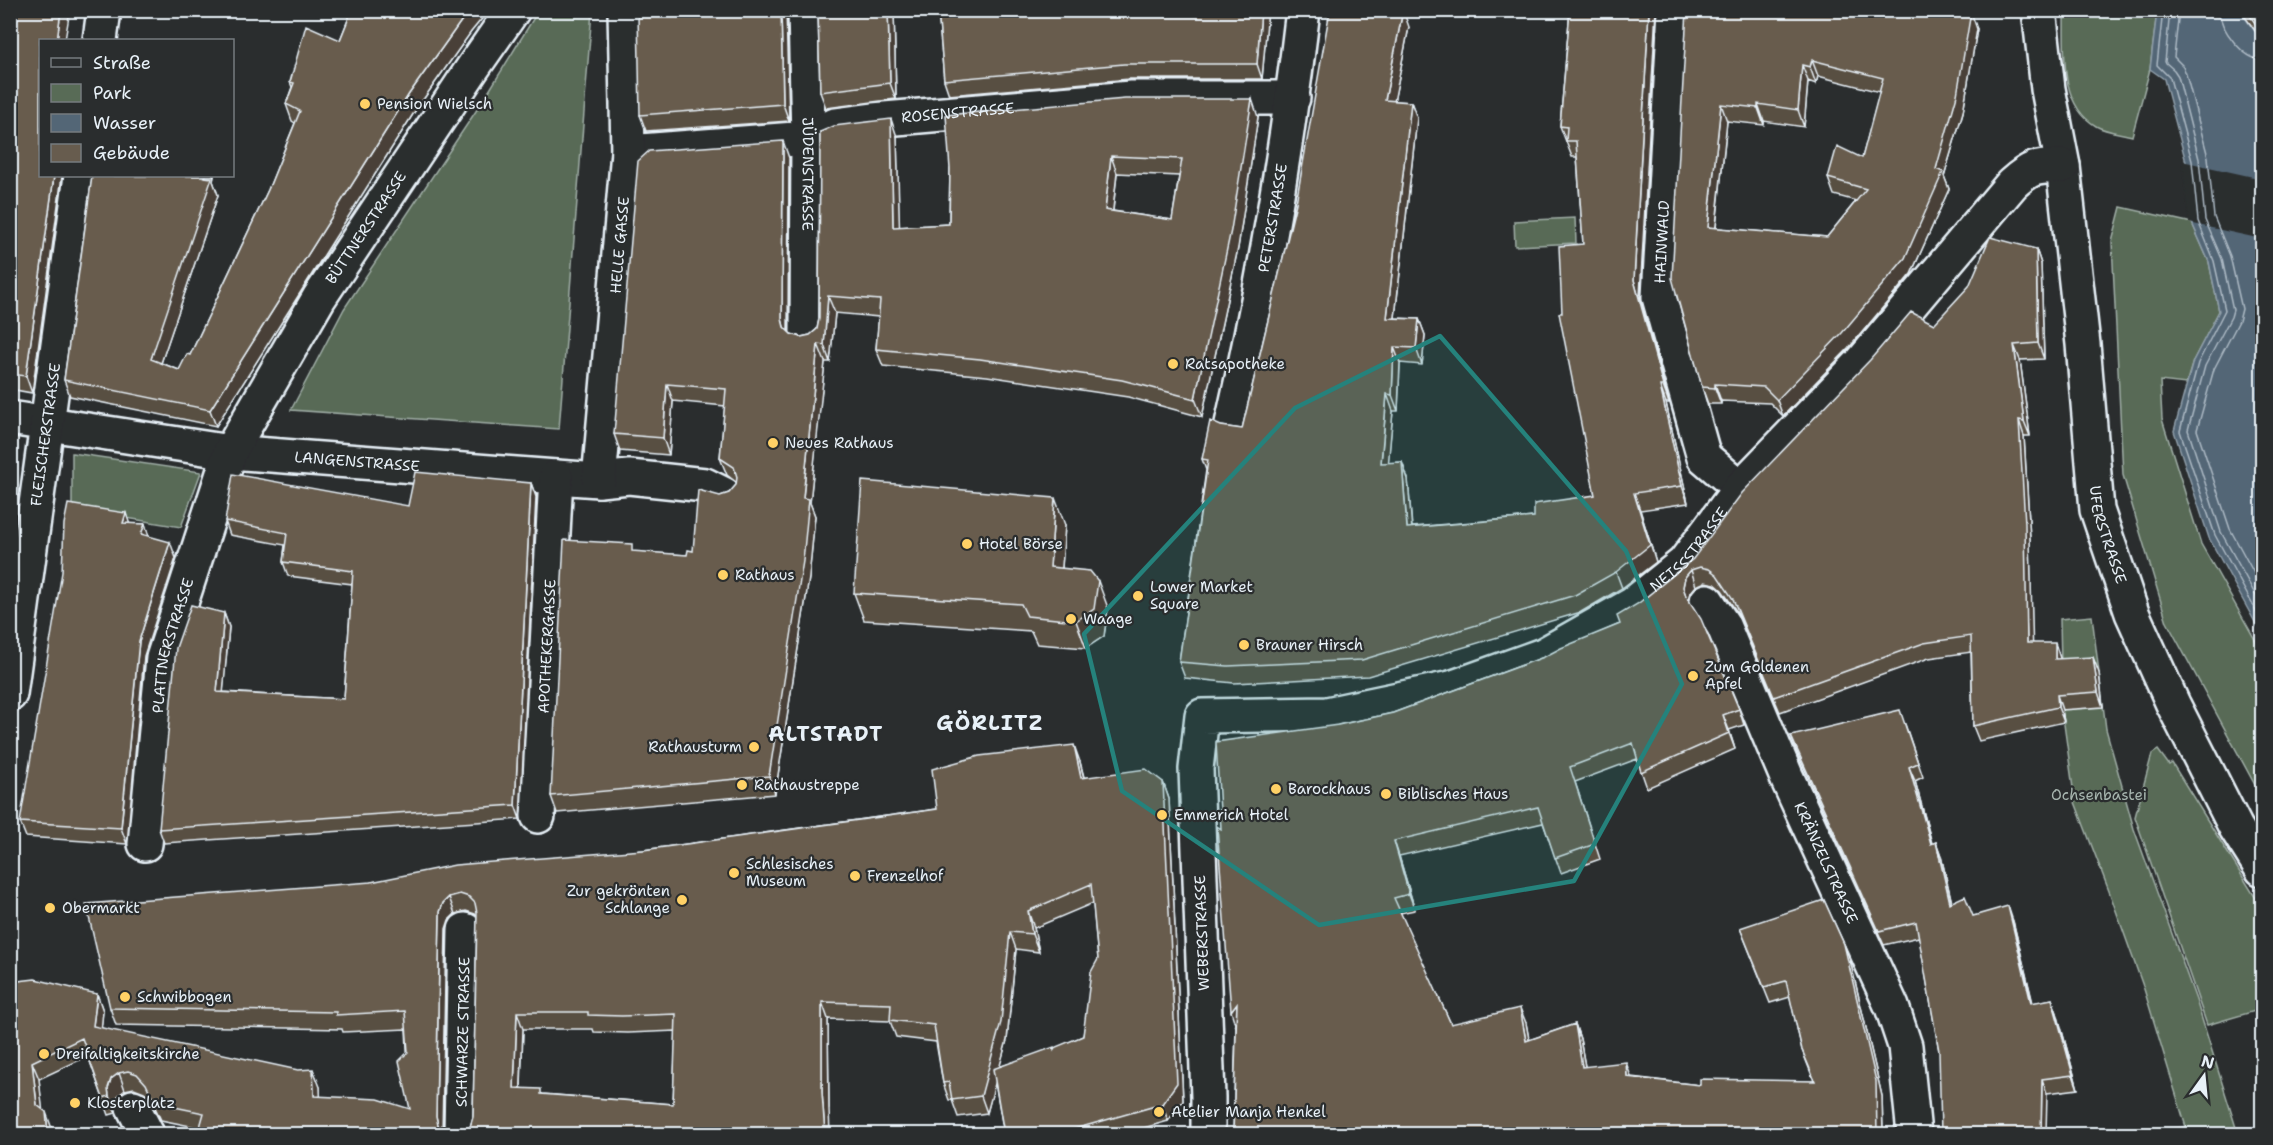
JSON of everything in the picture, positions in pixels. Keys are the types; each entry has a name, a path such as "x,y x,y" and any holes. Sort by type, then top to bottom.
{"street":[{"path":"100,39 104,10"},
{"name":"BÜTTNERSTRASSE","path":"230,452 319,298 513,10"},
{"name":"HELLE GASSE","path":"600,480 628,153 625,10"},
{"name":"JÜDENSTRASSE","path":"805,10 808,138 807,336"},
{"name":"PETERSTRASSE","path":"1232,423 1254,325 1293,98 1303,10"},
{"name":"HAINWALD","path":"1675,10 1659,297 1704,457 1740,488"},
{"name":"UFERSTRASSE","path":"2039,10 2048,89 2063,166 2083,344 2097,510 2132,613 2174,704 2236,828 2262,869"},
{"name":"ROSENSTRASSE","path":"628,153 808,138 835,125 913,116 1120,99 1293,98"},
{"name":"NEISSSTRASSE","path":"1199,731 1202,716 1327,714 1451,688 1543,655 1633,604 1684,563 1740,488 1862,362 2012,184 2036,166 2063,166"},
{"name":"FLEISCHERSTRASSE","path":"10,694 81,177"},
{"name":"LANGENSTRASSE","path":"10,418 230,452 600,480 629,477 719,485"},
{"name":"PLATTNERSTRASSE","path":"144,844 163,658 230,452"},
{"name":"APOTHEKERGASSE","path":"537,816 556,477"},
{"name":"KRÄNZELSTRASSE","path":"1684,563 1723,625 1787,778 1892,1007 1905,1046 1914,1134"},
{"name":"WEBERSTRASSE","path":"1199,731 1196,769 1209,1097 1208,1134"},
{"name":"SCHWARZE STRASSE","path":"461,1134 465,930"}],"highlighted area":[{"path":"1440,336 1626,551 1682,684 1574,881 1319,925 1122,791 1084,634 1295,408"}],"green space":[{"path":"538,11 592,11 559,429 291,410 344,309 486,96"},
{"path":"2064,11 2157,11 2150,69 2132,136 2096,126 2075,104 2066,74"},
{"path":"2121,207 2192,223 2209,262 2219,311 2193,361 2186,384 2160,381 2162,419 2201,544 2262,652 2262,798 2167,622 2123,475 2112,242"},
{"path":"1575,218 1576,243 1515,246 1514,221"},
{"path":"72,453 201,472 181,527 72,509"},
{"name":"Ochsenbastei","path":"2092,616 2106,729 2134,829 2196,1000 2238,1134 2109,1134 2186,1127 2144,989 2075,802 2062,710 2060,619"},
{"path":"2158,750 2169,765 2172,763 2262,908 2262,1009 2207,1025 2135,817 2152,754"}],"water":[{"path":"2157,11 2240,11 2262,41 2262,635 2209,538 2174,431 2193,361 2219,311 2209,262 2192,223 2186,162 2164,79 2150,69"}],"pier":[{"path":"2182,161 2262,179 2262,239 2189,223"}],"building":[{"path":"10,10 61,10 57,39 39,39 39,177 54,177 26,376 10,374"},
{"path":"352,10 469,10 409,94 210,410 64,380 92,177 212,178 151,359 179,370 187,354 190,355 268,190 300,111 286,104 294,83 290,82 306,25 340,40"},
{"path":"696,10 781,10 783,104 640,115 638,13 697,17"},
{"path":"818,10 888,10 890,83 820,92"},
{"path":"938,10 1261,10 1257,64 1124,64 944,80"},
{"path":"1330,10 1403,10 1385,100 1411,102 1387,318 1419,319 1416,348 1394,347 1392,395 1387,394 1381,463 1402,462 1407,528 1534,517 1534,504 1595,495 1559,313 1562,313 1559,246 1583,244 1576,141 1566,141 1567,127 1560,126 1570,10 1649,10 1634,280 1663,386 1660,386 1682,486 1634,493 1650,545 1616,572 1575,595 1362,660 1228,666 1179,662 1208,460 1202,459 1210,421 1221,426 1242,429 1296,203"},
{"path":"1687,10 1950,10 1971,12 1957,95 1936,169 1943,172 1905,258 1842,333 1777,400 1764,387 1715,384 1715,388 1702,387 1672,278","holes":["1812,60 1883,78 1862,158 1837,146 1828,178 1866,189 1827,237 1708,227 1721,104 1758,108 1758,104 1798,110 1802,65 1810,67"]},
{"path":"2246,10 2262,10 2262,33"},
{"path":"1125,99 1252,99 1231,230 1195,399 1122,380 980,359 876,349 880,300 828,296 824,345 818,344 803,498 809,499 803,561 769,776 551,796 564,540 632,544 632,551 687,555 688,550 693,551 698,490 720,496 729,493 736,485 737,477 734,467 720,458 726,389 667,384 663,438 614,434 638,161 649,151 783,141 782,319 784,327 791,334 801,337 810,335 817,329 819,319 820,132 834,126 891,119 893,227 949,224 950,169 946,115","holes":["1111,156 1182,159 1172,220 1105,210"]},
{"path":"1990,237 2036,249 2038,343 2014,345 2024,421 2019,420 2025,524 2027,643 2055,643 2055,659 2093,657 2098,692 2057,695 2058,707 1973,726 1971,636 1924,643 1774,697 1733,599 1717,575 1709,569 1700,567 1691,570 1685,577 1683,587 1701,619 1739,709 1723,715 1729,733 1641,772 1633,743 1570,767 1595,844 1555,858 1538,807 1394,841 1409,894 1394,898 1451,1024 1520,1008 1526,1041 1575,1024 1582,1067 1626,1062 1627,1077 1700,1085 1700,1079 1815,1081 1802,1050 1786,981 1764,987 1740,928 1824,900 1844,944 1876,1081 1877,1134 1233,1134 1237,1003 1231,1011 1217,826 1221,829 1216,742 1338,725 1393,713 1544,657 1620,624 1617,616 1639,603 1693,559 1742,493 1870,360 1911,312 1934,324 1969,286"},
{"path":"415,472 531,483 515,805 159,829 176,648 191,605 224,613 217,692 344,699 353,571 283,562 287,533 225,521 233,474 408,506"},
{"path":"862,481 1055,498 1050,567 1090,571 1098,581 1094,609 1076,621 1027,616 1021,604 854,593"},
{"path":"68,504 126,513 123,523 145,524 141,534 170,542 139,641 121,828 20,822 62,572 64,524"},
{"path":"1900,710 1918,763 1909,767 1931,844 1936,842 1950,903 1965,896 1973,916 2008,906 2031,1003 2052,999 2073,1075 2042,1079 2041,1134 1941,1134 1939,1051 1916,922 1879,931 1791,736"},
{"path":"1074,745 1081,778 1146,769 1163,782 1177,1083 1162,1104 1057,1134 1004,1134 993,1069 1054,1047 1054,1050 1056,1047 1083,1036 1091,972 1098,959 1091,884 1028,911 1032,934 1010,932 1001,1022 981,1096 952,1100 949,1082 943,1083 934,1025 890,1020 891,1004 822,1002 822,1092 825,1134 459,1134 470,1127 473,1117 477,913 475,903 469,897 460,894 449,897 443,903 440,912 436,1116 438,1125 445,1132 452,1134 198,1134 204,1113 155,1103 146,1084 137,1074 128,1071 119,1073 111,1079 108,1088 109,1096 103,1098 82,1038 32,1062 37,1105 46,1112 48,1134 10,1134 10,982 35,979 97,994 93,1026 298,1070 313,1069 314,1096 378,1099 410,1109 399,1061 408,1052 405,1011 336,1015 336,1012 110,1008 86,904 371,882 455,865 643,850 937,809 932,769 979,756","holes":["517,1012 588,1012 588,1015 622,1016 676,1014 673,1104 541,1094 541,1089 514,1088"]}],"place":[{"name":"Pension Wielsch","path":"365,104"},
{"name":"Ratsapotheke","path":"1173,364"},
{"name":"Neues Rathaus","path":"773,443"},
{"name":"Hotel Börse","path":"967,544"},
{"name":"Rathaus","path":"723,575"},
{"name":"Lower Market Square","path":"1138,596"},
{"name":"Waage","path":"1071,619"},
{"name":"Brauner Hirsch","path":"1244,645"},
{"name":"Zum Goldenen Apfel","path":"1693,676"},
{"name":"Rathausturm","path":"754,747"},
{"name":"Rathaustreppe","path":"742,785"},
{"name":"Barockhaus","path":"1276,789"},
{"name":"Biblisches Haus","path":"1386,794"},
{"name":"Emmerich Hotel","path":"1162,815"},
{"name":"Schlesisches Museum","path":"734,873"},
{"name":"Frenzelhof","path":"855,876"},
{"name":"Zur gekrönten Schlange","path":"682,900"},
{"name":"Obermarkt","path":"50,908"},
{"name":"Schwibbogen","path":"125,997"},
{"name":"Dreifaltigkeitskirche","path":"44,1054"},
{"name":"Klosterplatz","path":"75,1103"},
{"name":"Atelier Manja Henkel","path":"1159,1112"}],"district":[{"name":"GÖRLITZ","path":"990,723"},
{"name":"ALTSTADT","path":"826,734"}]}
